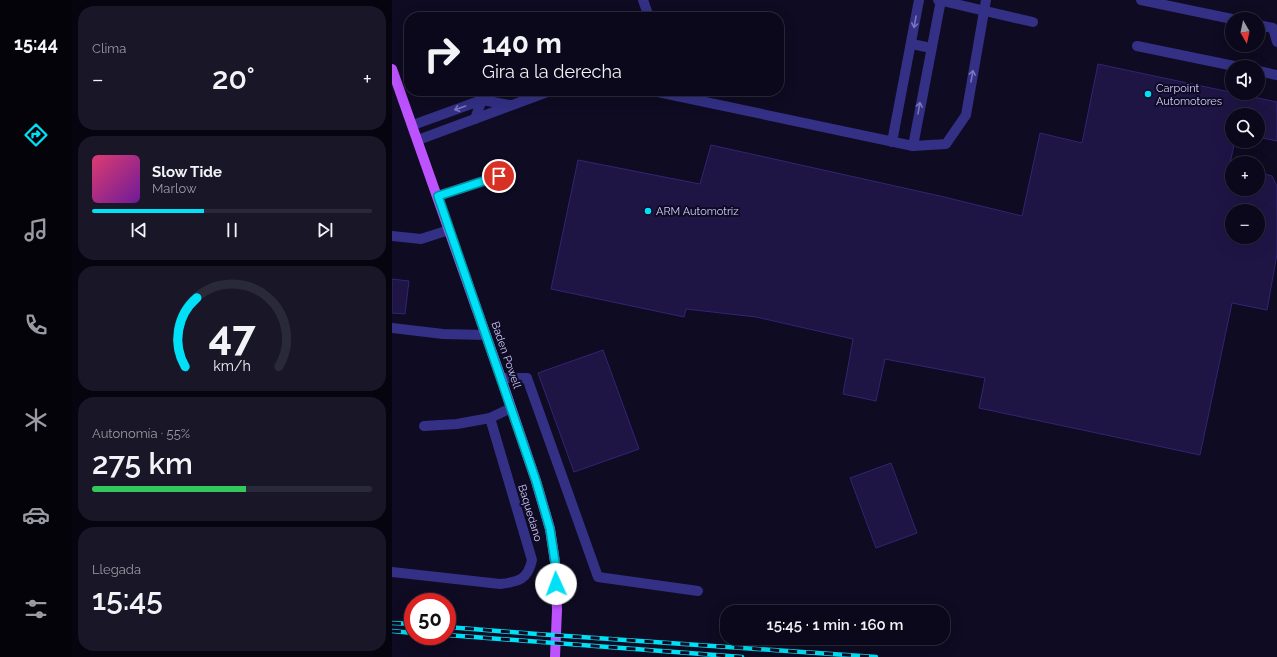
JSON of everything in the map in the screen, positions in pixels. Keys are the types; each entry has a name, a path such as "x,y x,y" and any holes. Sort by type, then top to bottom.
{"main road":[{"name":"Baden Powell","path":"392,69 501,378 536,481 550,529 555,562 557,604 555,657"}],"street":[{"path":"643,0 647,12"},
{"path":"892,142 912,44 919,0"},
{"path":"913,146 940,0 1033,22"},
{"path":"689,96 913,146 946,144 966,115 986,0"},
{"path":"1141,0 1225,18"},
{"path":"1265,26 1273,28 1277,42"},
{"path":"912,44 931,48"},
{"path":"1137,46 1225,64"},
{"path":"1265,72 1277,75"},
{"path":"475,118 484,96"},
{"path":"413,125 484,96 512,105"},
{"path":"418,140 536,96"},
{"path":"438,196 499,176"},
{"path":"392,236 421,239 449,230"},
{"path":"392,328 443,334 486,335"},
{"path":"501,378 527,378 598,577 698,591"},
{"path":"424,426 457,424 490,418 511,408"},
{"name":"Baquedano","path":"392,572 500,584 518,581 525,577 530,569 532,560 490,418"}],"building":[{"path":"1098,64 1225,91 1225,100 1265,99 1277,102 1277,141 1265,138 1265,108 1225,108 1225,148 1233,148 1232,156 1225,156 1225,196 1265,196 1265,174 1272,176 1277,186 1277,254 1267,310 1232,303 1200,455 979,408 985,378 885,359 876,401 843,394 853,339 756,317 686,309 684,317 551,289 578,160 700,184 711,145 940,196 1022,216 1040,133 1082,143"},
{"path":"392,279 409,281 405,314 392,313"},
{"path":"603,350 639,449 574,472 538,373"},
{"path":"891,463 917,533 876,548 850,478"}],"railway":[{"path":"392,623 404,624"},
{"path":"456,628 876,657"},
{"path":"392,631 404,632"},
{"path":"456,636 742,657"}],"place":[{"name":"Carpoint Automotores","path":"1148,94"},
{"name":"ARM Automotriz","path":"648,211"}],"route":[{"path":"499,176 438,196 536,481 550,529 555,562 556,584"}]}
